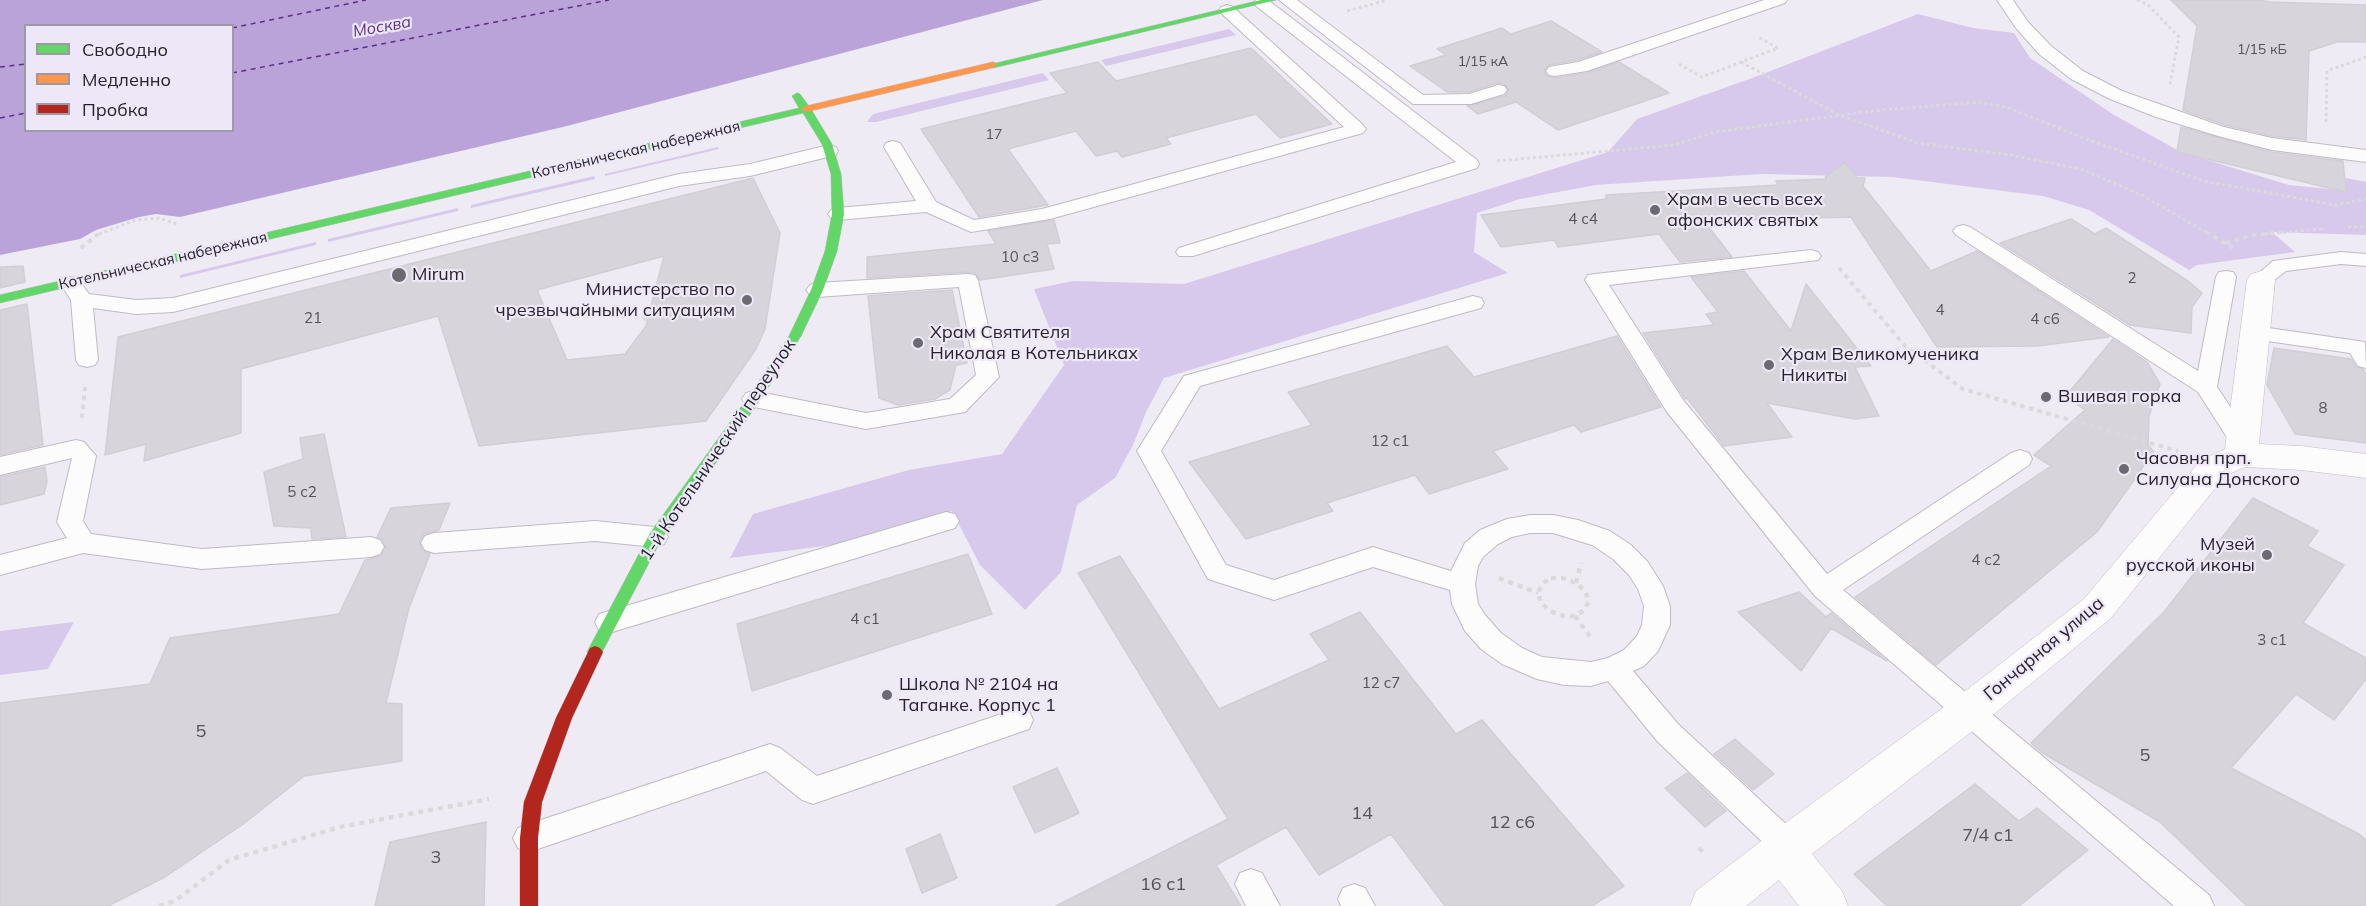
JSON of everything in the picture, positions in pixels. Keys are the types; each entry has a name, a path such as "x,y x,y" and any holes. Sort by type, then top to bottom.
{"main road":[{"name":"Котельническая набережная","path":"0,298 70,285 1267,1"},
{"name":"Котельническая набережная","path":"70,285 381,197 792,98"},
{"name":"1-й Котельнический переулок","path":"529,906 529,838 533,802 548,758 609,622 655,537 754,399 795,336 817,290 831,251 838,214 836,174 829,151 808,111 792,98"}],"street":[{"path":"2253,276 2256,333 2242,449 2366,466"},
{"name":"Гончарная улица","path":"1712,906 1785,848 1969,711 2097,609 2212,468 2242,449"},
{"path":"1785,848 1826,906"}],"lane":[{"path":"1287,0 1419,100 1471,99 1498,90"},
{"path":"1555,70 1581,67 1779,0"},
{"path":"2005,0 2022,25 2045,50 2077,75 2116,95 2217,131 2272,144 2366,156"},
{"path":"1267,1 1470,164"},
{"path":"838,214 929,206 971,226 1043,215 1357,129 1227,10"},
{"path":"893,147 929,206"},
{"path":"70,285 136,307 173,305 679,180 750,170 829,151"},
{"path":"1186,252 1470,164"},
{"path":"1963,231 2206,387 2242,449"},
{"path":"1811,256 1595,280 1675,406 1824,589 2198,906"},
{"path":"2206,387 2253,276 2280,265 2341,258 2366,260"},
{"path":"2341,258 2366,278"},
{"path":"754,399 866,421 957,406 988,377 968,280 817,290"},
{"path":"70,285 87,360"},
{"path":"1463,575 1373,557 1274,590 1217,572 1149,451 1192,381 1473,303"},
{"path":"2256,333 2357,347 2366,361"},
{"path":"0,466 76,448 84,456 69,522 83,543"},
{"path":"1824,589 2020,459"},
{"path":"609,622 946,521"},
{"path":"1530,524 1554,524 1578,529 1601,538 1622,552 1638,568 1650,586 1657,606 1656,625 1648,643 1634,658 1614,668 1590,674 1564,673 1537,668 1512,656 1491,641 1476,623 1465,604 1463,575 1474,550 1489,537 1507,528 1530,524"},
{"path":"434,543 595,531 655,537"},
{"path":"0,565 83,543 202,559 371,547"},
{"path":"1614,668 1668,732 1785,848"},
{"path":"529,838 770,757 813,791 1019,720"}],"path":[{"path":"2137,0 2147,4 2179,37 2169,87"},
{"path":"1715,72 1768,52"},
{"path":"2316,123 2326,123 2327,71 2366,57"},
{"path":"1741,62 1839,115 1918,143 2010,155 2081,169 2142,195 2226,244 2253,276"},
{"path":"1470,164 1674,145 1715,132 1839,115 1978,102 2006,107 2086,139 2204,181 2335,205 2366,200"},
{"path":"85,243 108,229 136,220 158,218 177,223"},
{"path":"2340,228 2366,227"},
{"path":"2226,244 2253,235 2330,228"},
{"path":"1811,256 1835,264 1905,346 1963,389 2178,451"},
{"path":"581,308 648,319"},
{"path":"82,423 87,360"},
{"path":"1463,575 1538,592"},
{"path":"1551,578 1563,578 1576,583 1585,591 1588,601 1584,610 1575,616 1563,616 1550,611 1541,603 1538,592 1542,584 1551,578"},
{"path":"159,906 175,901 228,860 340,827 491,799"},
{"path":"1700,849 1706,855"}],"shaded area":[{"path":"1918,14 1973,28 2014,33 2030,58 2114,115 2181,152 2289,185 2339,190 2346,178 2366,182 2366,235 2272,232 2295,252 2197,265 2189,270 2089,210 2043,196 1892,177 1761,174 1596,185 1520,199 1477,213 1474,252 1508,273 1164,378 1115,478 1077,505 1061,572 1025,610 980,565 952,511 840,544 730,558 753,514 909,470 1002,454 1064,365 1034,289 1073,281 1184,284 1608,152 1637,119 1755,77"},
{"path":"1229,29 1236,35 1106,66 1101,60"},
{"path":"1043,73 1049,80 876,122 867,122 873,114"},
{"path":"718,147 719,149 605,176 605,174"},
{"path":"594,176 595,179 471,208 471,205"},
{"path":"458,208 458,211 328,242 328,239"},
{"path":"316,242 316,245 180,278 180,275"},
{"path":"74,622 48,669 0,675 0,631"}],"water":[{"name":"Москва","path":"0,0 1043,0 567,126 180,217 156,214 139,217 96,230 80,239 0,255"}],"building":[{"path":"2171,0 2260,0 2366,5 2366,42 2337,42 2309,51 2306,140 2272,136 2225,125 2183,110 2197,26"},
{"path":"1551,21 1602,52 1577,60 1549,65 1544,71 1547,76 1555,78 1587,73 1619,62 1669,93 1558,130 1516,102 1478,114 1467,106 1505,96 1509,90 1504,84 1497,83 1469,92 1447,92 1410,66 1446,55 1437,49 1502,28 1511,34"},
{"path":"1251,48 1332,124 1280,138 1256,114 1166,138 1171,144 1122,157 1117,151 1096,156 1076,131 1008,149 1048,205 979,217 921,129 1067,93 1050,73 1098,62 1116,81"},
{"path":"2181,127 2271,152 2343,161 2346,192 2177,152"},
{"path":"1845,162 1857,178 1865,178 1863,186 1931,271 1977,251 2109,337 2037,346 1937,347 1851,217 1704,221 1732,257 1680,262 1659,234 1558,247 1554,240 1501,247 1481,215 1606,199 1606,195 1778,185 1776,181 1826,179 1825,177"},
{"path":"753,178 780,233 765,329 756,349 706,421 479,446 438,316 241,369 241,433 144,461 146,444 105,455 118,337","holes":["664,256 646,326 625,354 567,360 537,290"]},
{"path":"2071,219 2095,234 2106,228 2188,281 2202,293 2192,307 2191,333 2130,325 2000,243"},
{"path":"1054,220 1060,243 1047,244 1054,269 980,280 975,273 968,272 867,278 867,257 996,244 988,231"},
{"path":"23,266 25,282 0,288 0,267"},
{"name":"Храм Великомученика Никиты","path":"1744,271 1791,331 1806,284 1871,366 1855,367 1879,416 1855,419 1767,403 1792,437 1724,446 1687,398 1685,399 1643,333 1714,325 1706,314 1718,312 1691,277"},
{"name":"Храм Святителя Николая в Котельниках","path":"952,290 967,363 956,365 950,390 935,399 898,405 879,398 868,296"},
{"path":"27,304 43,445 0,455 0,310"},
{"path":"1617,336 1661,407 1581,432 1574,425 1493,451 1508,469 1429,494 1415,475 1327,503 1333,511 1246,539 1189,462 1312,425 1288,392 1447,346 1474,377"},
{"path":"2113,339 2147,362 2160,384 2149,416 2148,445 2154,452 2140,471 2140,477 2134,480 2097,532 1936,665 1855,597 2051,466 2034,455 2085,410 2066,396"},
{"path":"2274,348 2351,359 2356,367 2363,369 2366,375 2366,443 2295,434 2267,385"},
{"path":"324,434 346,537 312,539 311,528 274,526 264,472 303,459 300,438"},
{"path":"45,467 47,481 44,494 0,505 0,477"},
{"path":"2253,498 2318,531 2307,546 2344,565 2303,623 2366,658 2366,679 2334,720 2296,694 2231,768 2359,834 2366,840 2366,906 2247,906 2160,822 2041,752 2031,743 2164,612"},
{"path":"450,503 439,530 424,534 419,542 423,551 430,554 409,608 386,703 402,704 402,761 304,776 242,825 165,877 108,906 0,906 0,703 150,684 170,638 339,614 365,560 381,556 386,548 382,539 377,537 391,508"},
{"path":"968,554 992,614 752,691 737,624"},
{"path":"1120,556 1219,709 1329,660 1310,634 1360,612 1456,734 1482,720 1624,886 1592,906 1445,906 1391,834 1319,875 1286,827 1216,865 1241,906 1056,906 1228,819 1078,573"},
{"path":"1799,592 1826,617 1831,613 1887,661 1831,628 1801,671 1738,612"},
{"path":"1735,739 1774,774 1753,790 1714,754"},
{"path":"1057,768 1079,813 1035,833 1013,787"},
{"path":"1687,773 1726,811 1705,827 1665,788"},
{"path":"1975,784 2019,821 2037,808 2088,850 2019,906 1887,906 1854,874"},
{"path":"486,822 484,906 375,906 390,842"},
{"path":"940,834 957,878 922,893 906,849"}],"ferry route":[{"path":"234,28 366,0"},
{"path":"234,73 609,0"},
{"path":"0,67 24,64"},
{"path":"0,118 24,113"}],"traffic: fast":[{"path":"993,65 1272,0"},
{"path":"595,652 655,537 754,399 795,336 817,290 831,251 838,214 836,174 827,144 797,96"},
{"path":"0,299 806,109"}],"traffic: slow":[{"path":"806,109 993,65"}],"traffic: jam":[{"path":"529,906 529,838 533,802 564,718 595,652"}],"place":[{"name":"Храм в честь всех афонских святых","path":"1655,210"},
{"name":"Mirum","path":"399,275"},
{"name":"Министерство по чрезвычайными ситуациям","path":"747,300"},
{"name":"Храм Святителя Николая в Котельниках","path":"918,343"},
{"name":"Храм Великомученика Никиты","path":"1769,365"},
{"name":"Вшивая горка","path":"2046,397"},
{"name":"Часовня прп. Силуана Донского","path":"2124,469"},
{"name":"Музей русской иконы","path":"2267,555"},
{"name":"Школа № 2104 на Таганке. Корпус 1","path":"887,695"}]}
